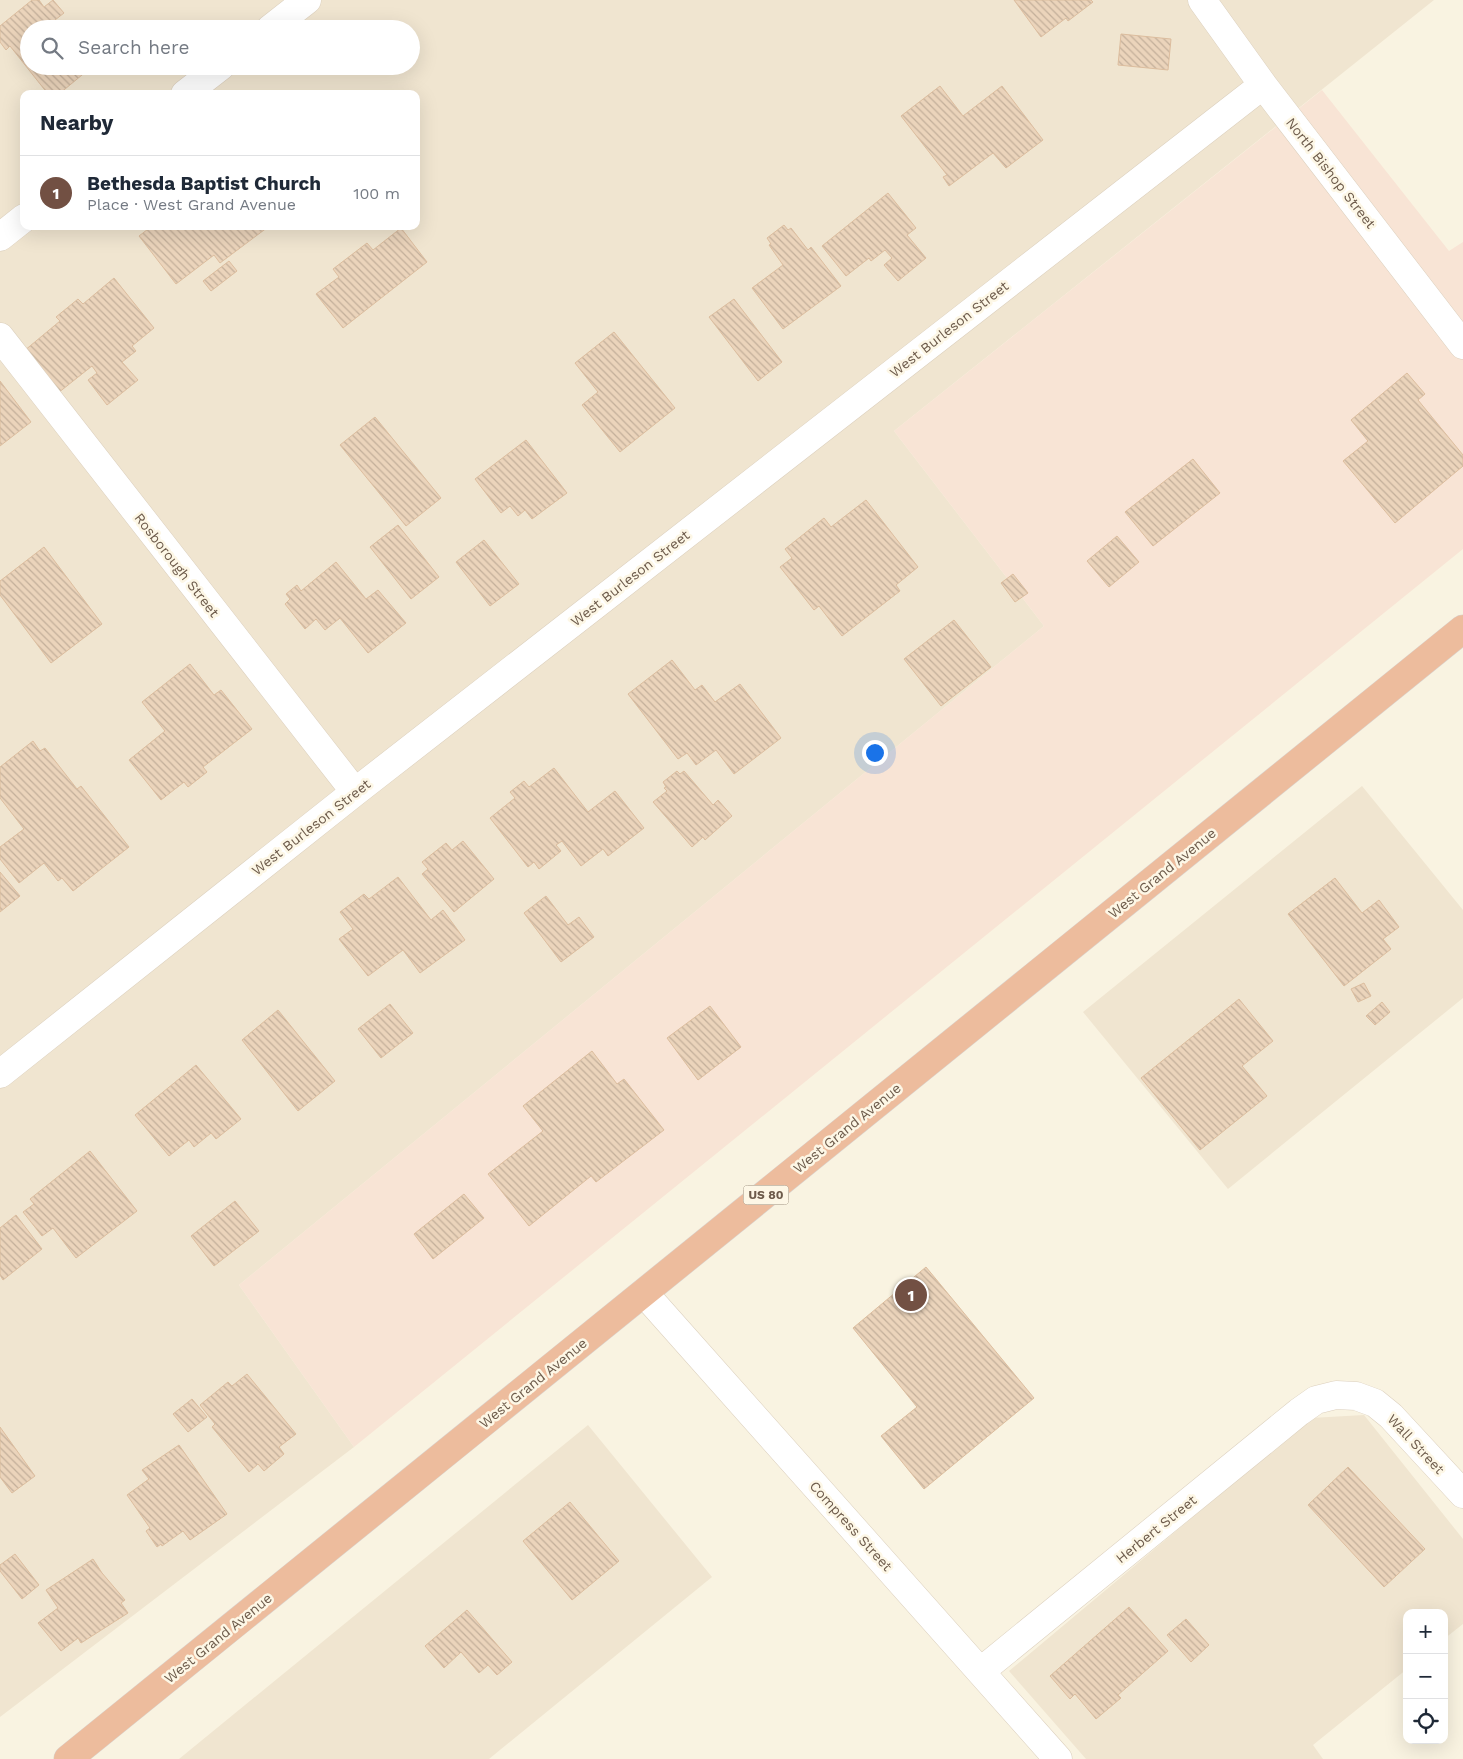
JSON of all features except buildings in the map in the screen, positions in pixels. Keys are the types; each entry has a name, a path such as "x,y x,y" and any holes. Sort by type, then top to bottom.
{"highway":[{"name":"West Grand Avenue","path":"68,1759 1463,629"}],"street":[{"path":"281,20 307,0"},
{"name":"North Bishop Street","path":"1202,0 1263,85 1463,345"},
{"path":"190,90 209,75"},
{"name":"West Burleson Street","path":"0,1074 355,792 1263,85"},
{"path":"0,237 20,221"},
{"name":"Rosborough Street","path":"0,337 355,792"},
{"name":"Compress Street","path":"644,1293 1058,1759"},
{"name":"Herbert Street","path":"981,1671 1299,1412 1316,1400 1336,1395"},
{"name":"Wall Street","path":"1336,1395 1356,1396 1375,1403 1391,1416 1463,1494"}],"shaded area":[{"path":"0,0 1434,0 894,431 1044,626 239,1285 354,1447 0,1717"},
{"path":"1322,90 1449,251 1463,242 1463,549 354,1447 239,1285 1044,626 894,431"},
{"path":"1362,786 1463,910 1463,998 1228,1189 1083,1012"},
{"path":"1364,1415 1463,1539 1463,1624 1448,1636 1448,1609 1403,1609 1403,1672 1313,1745 1323,1759 1086,1759 1009,1671 1311,1418"},
{"path":"588,1425 712,1577 489,1759 179,1759"}],"place":[{"name":"Bethesda Baptist Church","path":"911,1295"}]}
